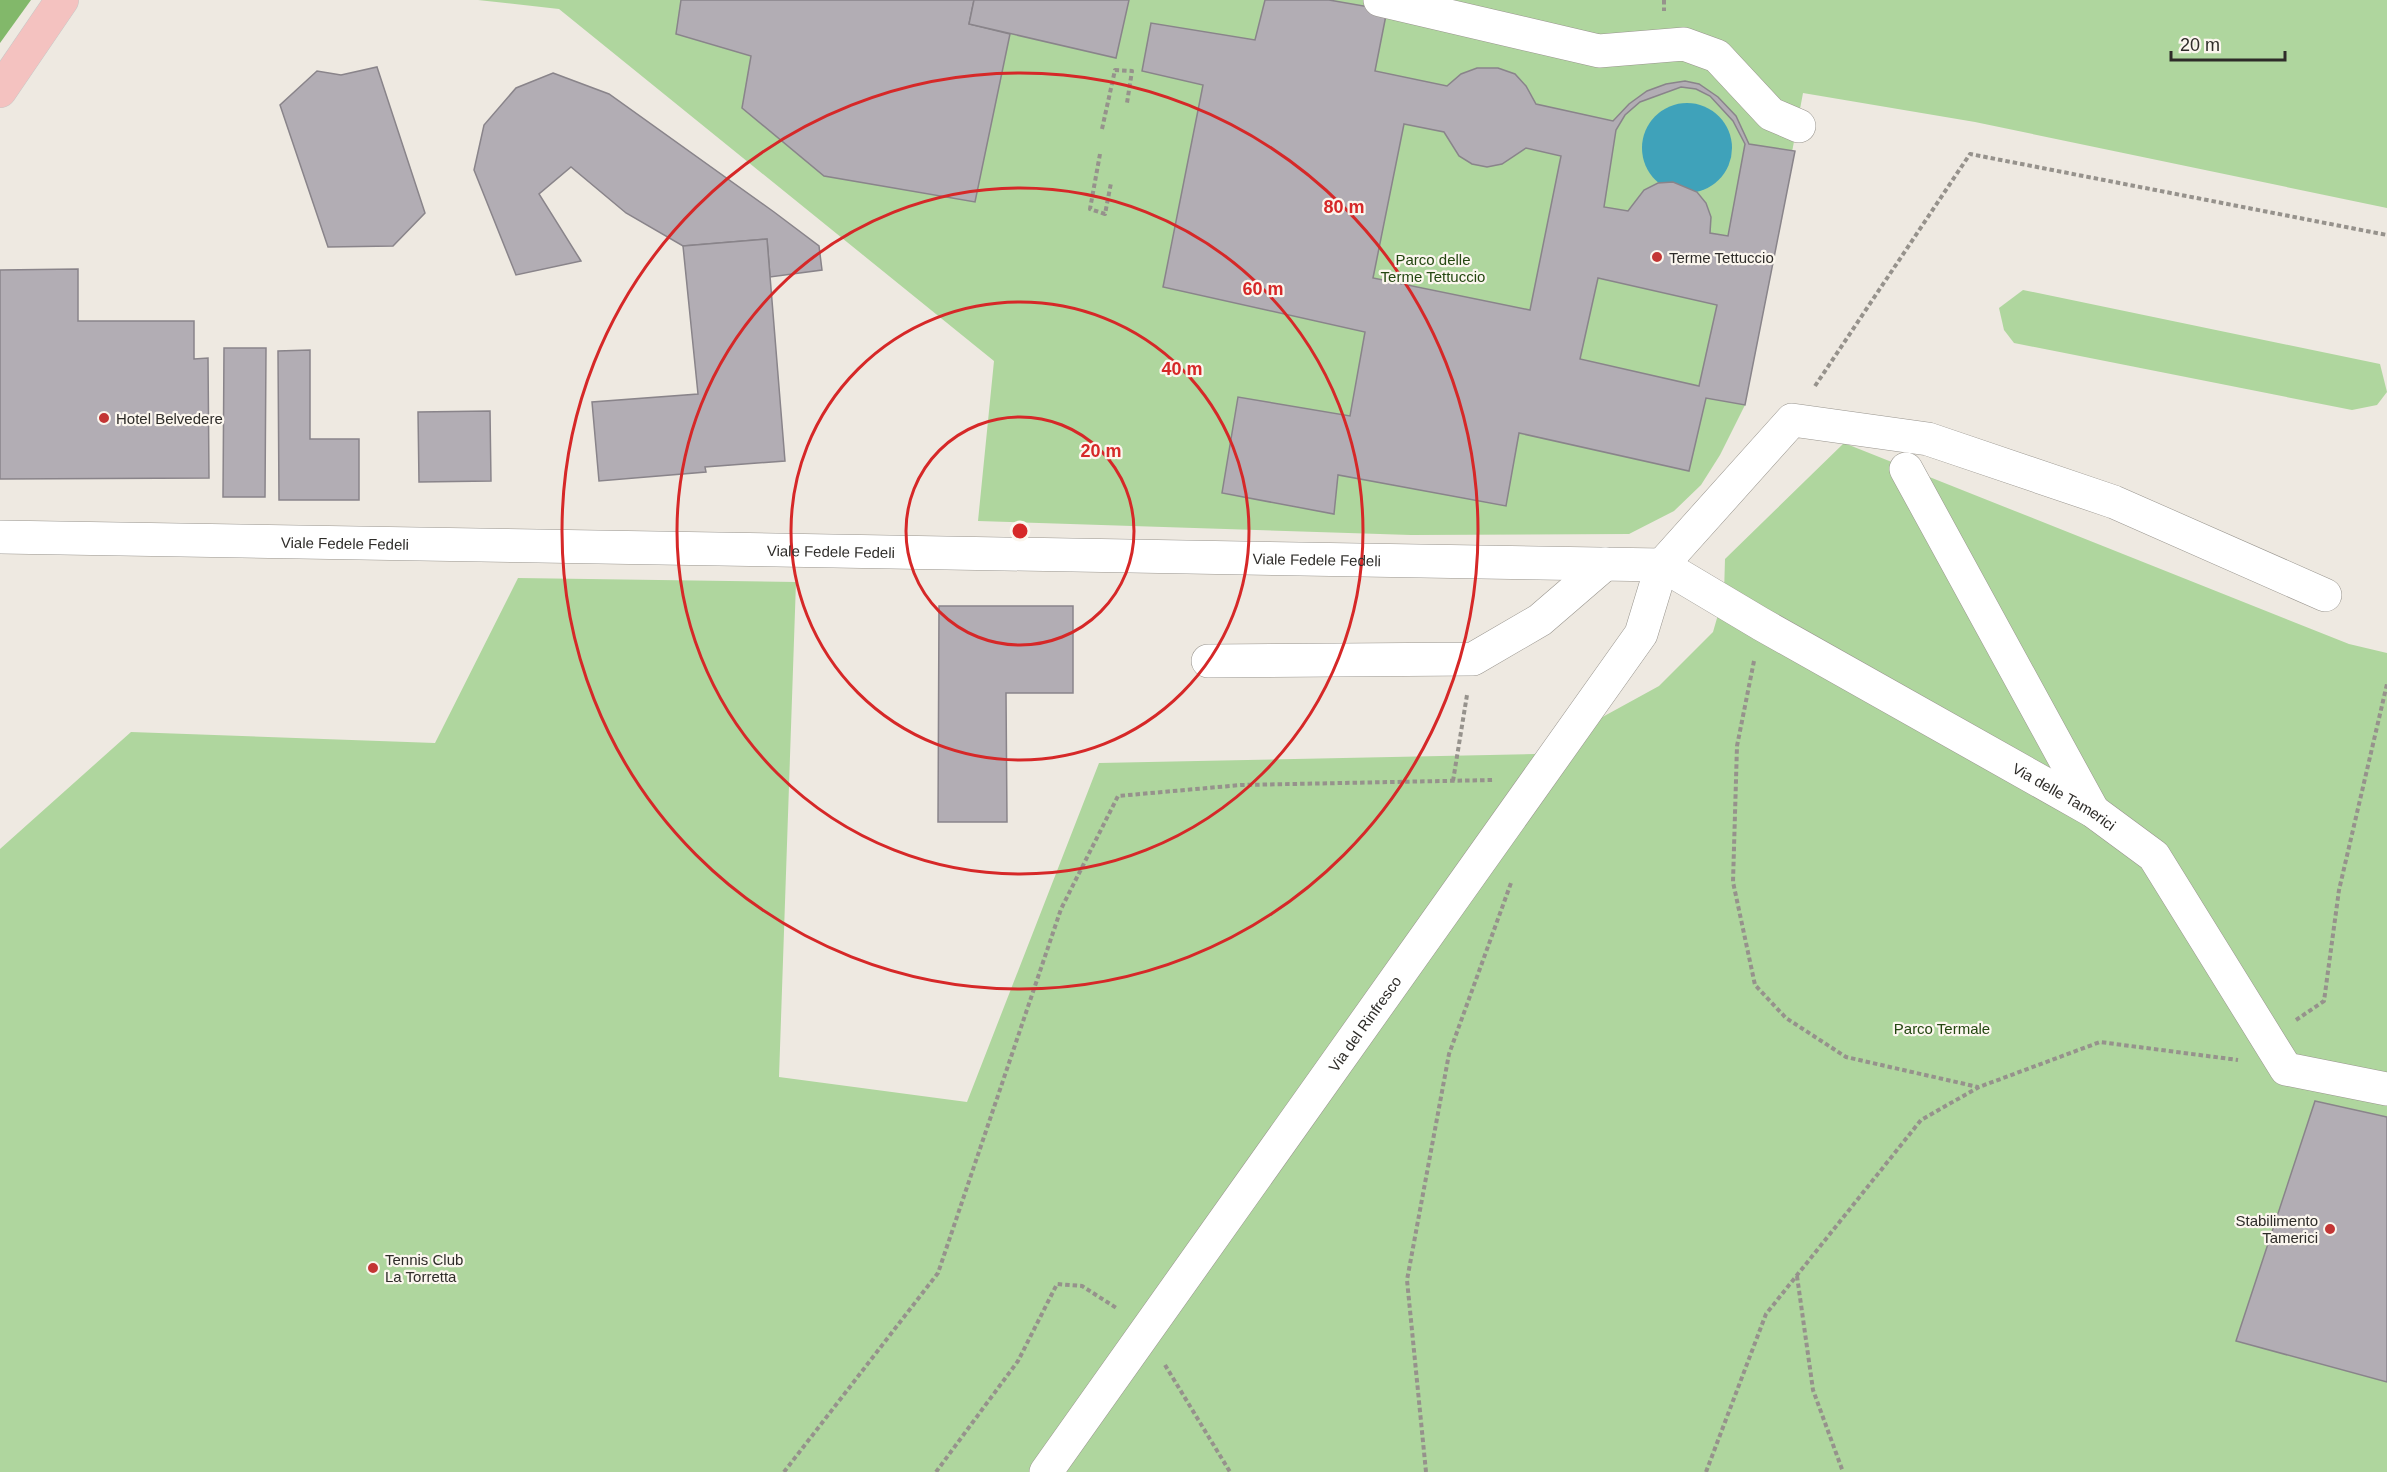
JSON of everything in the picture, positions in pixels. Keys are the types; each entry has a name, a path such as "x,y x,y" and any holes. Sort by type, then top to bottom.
{"main road":[{"path":"0,91 62,0"}],"street":[{"path":"1380,0 1599,51 1684,44 1717,56 1771,114 1798,126"},
{"path":"1662,565 1792,420 1928,439 2114,501 2325,595"},
{"path":"1906,469 2093,811"},
{"name":"Viale Fedele Fedeli","path":"0,537 1662,565"},
{"path":"1208,661 1473,658 1540,620 1605,564"},
{"name":"Via delle Tamerici","path":"1662,565 1761,624 2093,811 2154,856 2286,1069"},
{"name":"Via del Rinfresco","path":"1046,1472 1641,634 1662,565"},
{"path":"2286,1069 2387,1089"}],"path":[{"path":"1102,129 1115,70 1132,71 1127,103"},
{"path":"1100,154 1090,209 1105,214 1111,183"},
{"path":"1792,420 1970,154 2387,235"},
{"path":"1761,624 1737,746 1733,882 1755,985 1786,1018 1846,1058 1979,1088"},
{"path":"1454,781 1473,658"},
{"path":"2268,1039 2324,1001 2339,890 2387,684"},
{"path":"784,1472 938,1274 1061,909 1118,796 1241,785 1538,779"},
{"path":"1426,1472 1407,1280 1449,1054 1515,873"},
{"path":"1706,1472 1766,1314 1921,1120 1979,1088 2100,1042 2286,1069"},
{"path":"1797,1276 1812,1390 1843,1472"},
{"path":"936,1472 1018,1361 1057,1284 1082,1286 1149,1328 1172,1380 1230,1472"}],"green space":[{"path":"0,0 31,0 0,43"},
{"name":"Parco delle Terme Tettuccio","path":"478,0 2387,0 2387,208 1975,122 1803,93 1745,405 1720,455 1701,485 1674,511 1629,534 1411,535 978,521 994,361 559,9"},
{"path":"2023,290 2380,364 2387,392 2377,405 2352,410 2014,343 2004,330 1999,308"},
{"name":"Parco Termale","path":"1844,443 2349,644 2387,653 2387,1472 0,1472 0,849 131,732 435,743 518,578 796,582 779,1077 967,1102 1099,763 1535,754 1659,686 1713,632 1724,594 1725,559"}],"water":[{"path":"1687,103 1704,107 1719,116 1728,131 1732,148 1728,165 1719,180 1704,189 1687,193 1670,189 1655,180 1646,165 1642,148 1646,131 1655,116 1670,107"}],"building":[{"path":"681,0 974,0 969,24 1010,34 975,202 824,176 742,108 751,56 676,34"},
{"path":"974,0 1129,0 1116,58 969,24"},
{"name":"Terme Tettuccio","path":"1265,0 1329,0 1387,10 1375,71 1447,86 1461,74 1477,68 1498,68 1515,74 1526,86 1536,104 1613,121 1629,104 1647,91 1666,84 1685,81 1699,84 1718,97 1736,116 1749,144 1795,151 1745,405 1706,398 1689,471 1519,433 1506,506 1338,475 1334,514 1222,493 1238,397 1350,416 1365,332 1163,287 1203,85 1142,71 1151,23 1255,40","holes":["1681,87 1696,89 1710,96 1733,121 1745,144 1728,236 1710,233 1711,217 1706,203 1697,192 1673,182 1658,183 1644,190 1628,211 1604,207 1616,130 1625,115 1640,102","1404,124 1444,132 1459,156 1472,164 1487,167 1502,164 1526,148 1561,156 1530,310 1373,278","1598,278 1717,305 1699,386 1580,359"]},
{"path":"377,67 425,213 393,246 328,247 280,105 317,71 341,75"},
{"path":"553,73 609,94 774,212 819,246 822,270 770,277 767,239 683,246 626,213 571,167 539,194 581,261 516,275 474,170 484,125 516,88"},
{"path":"767,239 785,461 705,467 706,472 599,481 592,402 698,394 683,246"},
{"name":"Hotel Belvedere","path":"78,269 78,321 194,321 194,359 208,358 209,478 0,479 0,270"},
{"path":"224,348 266,348 265,497 223,497"},
{"path":"310,350 310,439 359,439 359,500 279,500 278,351"},
{"path":"490,411 491,481 419,482 418,412"},
{"path":"939,606 1073,606 1073,693 1006,693 1007,822 938,822"},
{"name":"Stabilimento Tamerici","path":"2315,1101 2387,1117 2387,1382 2236,1341"}],"place":[{"name":"Terme Tettuccio","path":"1657,257"},
{"name":"Hotel Belvedere","path":"104,418"},
{"name":"Stabilimento Tamerici","path":"2330,1229"},
{"name":"Tennis Club La Torretta","path":"373,1268"}]}
